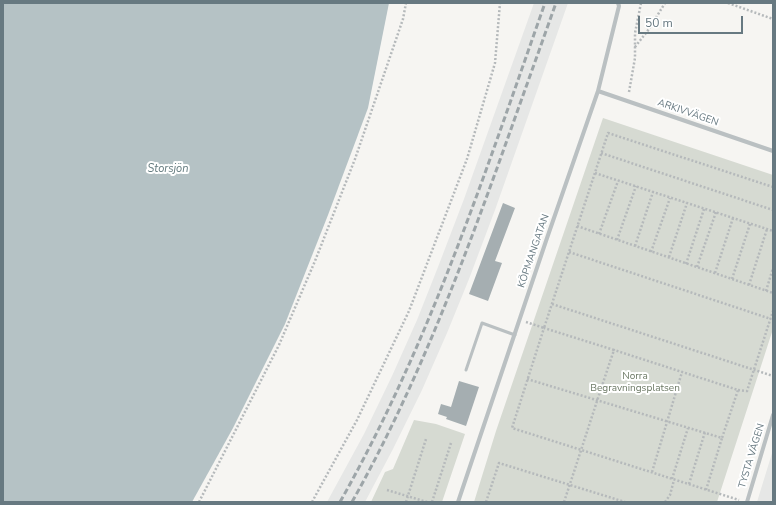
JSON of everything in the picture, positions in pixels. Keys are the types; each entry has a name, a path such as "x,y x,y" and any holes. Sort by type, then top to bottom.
{"street":[{"name":"KÖPMANGATAN","path":"458,502 598,91 620,4"},
{"name":"ARKIVVÄGEN","path":"598,91 773,151"},
{"name":"TYSTA VÄGEN","path":"746,502 773,415"}],"lane":[{"path":"466,370 482,323 515,335"}],"path":[{"path":"199,502 279,345 312,268 355,160 406,3"},
{"path":"312,502 357,420 408,311 464,166 495,63 500,3"},
{"path":"627,101 631,86 635,33 641,3"},
{"path":"635,48 665,3"},
{"path":"728,3 773,19"},
{"path":"746,502 512,428 527,378 608,133 773,187"},
{"path":"601,153 773,210"},
{"path":"595,173 773,231"},
{"path":"599,234 618,180"},
{"path":"617,240 636,186"},
{"path":"635,246 653,192"},
{"path":"651,252 670,198"},
{"path":"669,258 687,203"},
{"path":"686,264 704,209"},
{"path":"697,267 716,212"},
{"path":"715,273 734,218"},
{"path":"732,279 750,224"},
{"path":"577,226 773,293"},
{"path":"749,285 767,229"},
{"path":"569,252 771,319"},
{"path":"766,291 773,268"},
{"path":"552,304 773,376"},
{"path":"519,320 738,390 747,391 773,311"},
{"path":"564,502 614,350"},
{"path":"652,472 682,372"},
{"path":"527,378 722,438"},
{"path":"706,490 738,390"},
{"path":"665,502 670,495 673,479 688,428"},
{"path":"689,484 705,432"},
{"path":"406,502 426,439"},
{"path":"432,502 451,442"},
{"path":"486,502 499,462 625,502"},
{"path":"387,490 428,502"}],"shaded area":[{"path":"534,3 568,3 495,210 447,333 422,390 365,502 327,502 364,434 417,320 464,199"},
{"path":"773,450 773,502 757,502"}],"green space":[{"name":"Norra Begravningsplatsen","path":"603,118 773,175 773,329 717,502 474,502 496,431"},
{"path":"414,420 436,424 465,434 442,502 371,502 385,472 393,469"}],"water":[{"name":"Storsjön","path":"3,3 389,3 368,108 285,324 233,428 192,502 3,502"}],"building":[{"path":"503,203 515,208 495,261 502,263 488,301 469,294"},
{"path":"459,381 479,387 466,426 446,419 447,417 438,414 441,404 451,407"}],"railway":[{"path":"340,502 372,442 401,382 428,320 477,194 545,3"},
{"path":"352,502 394,422 431,340 496,171 556,3"}]}
